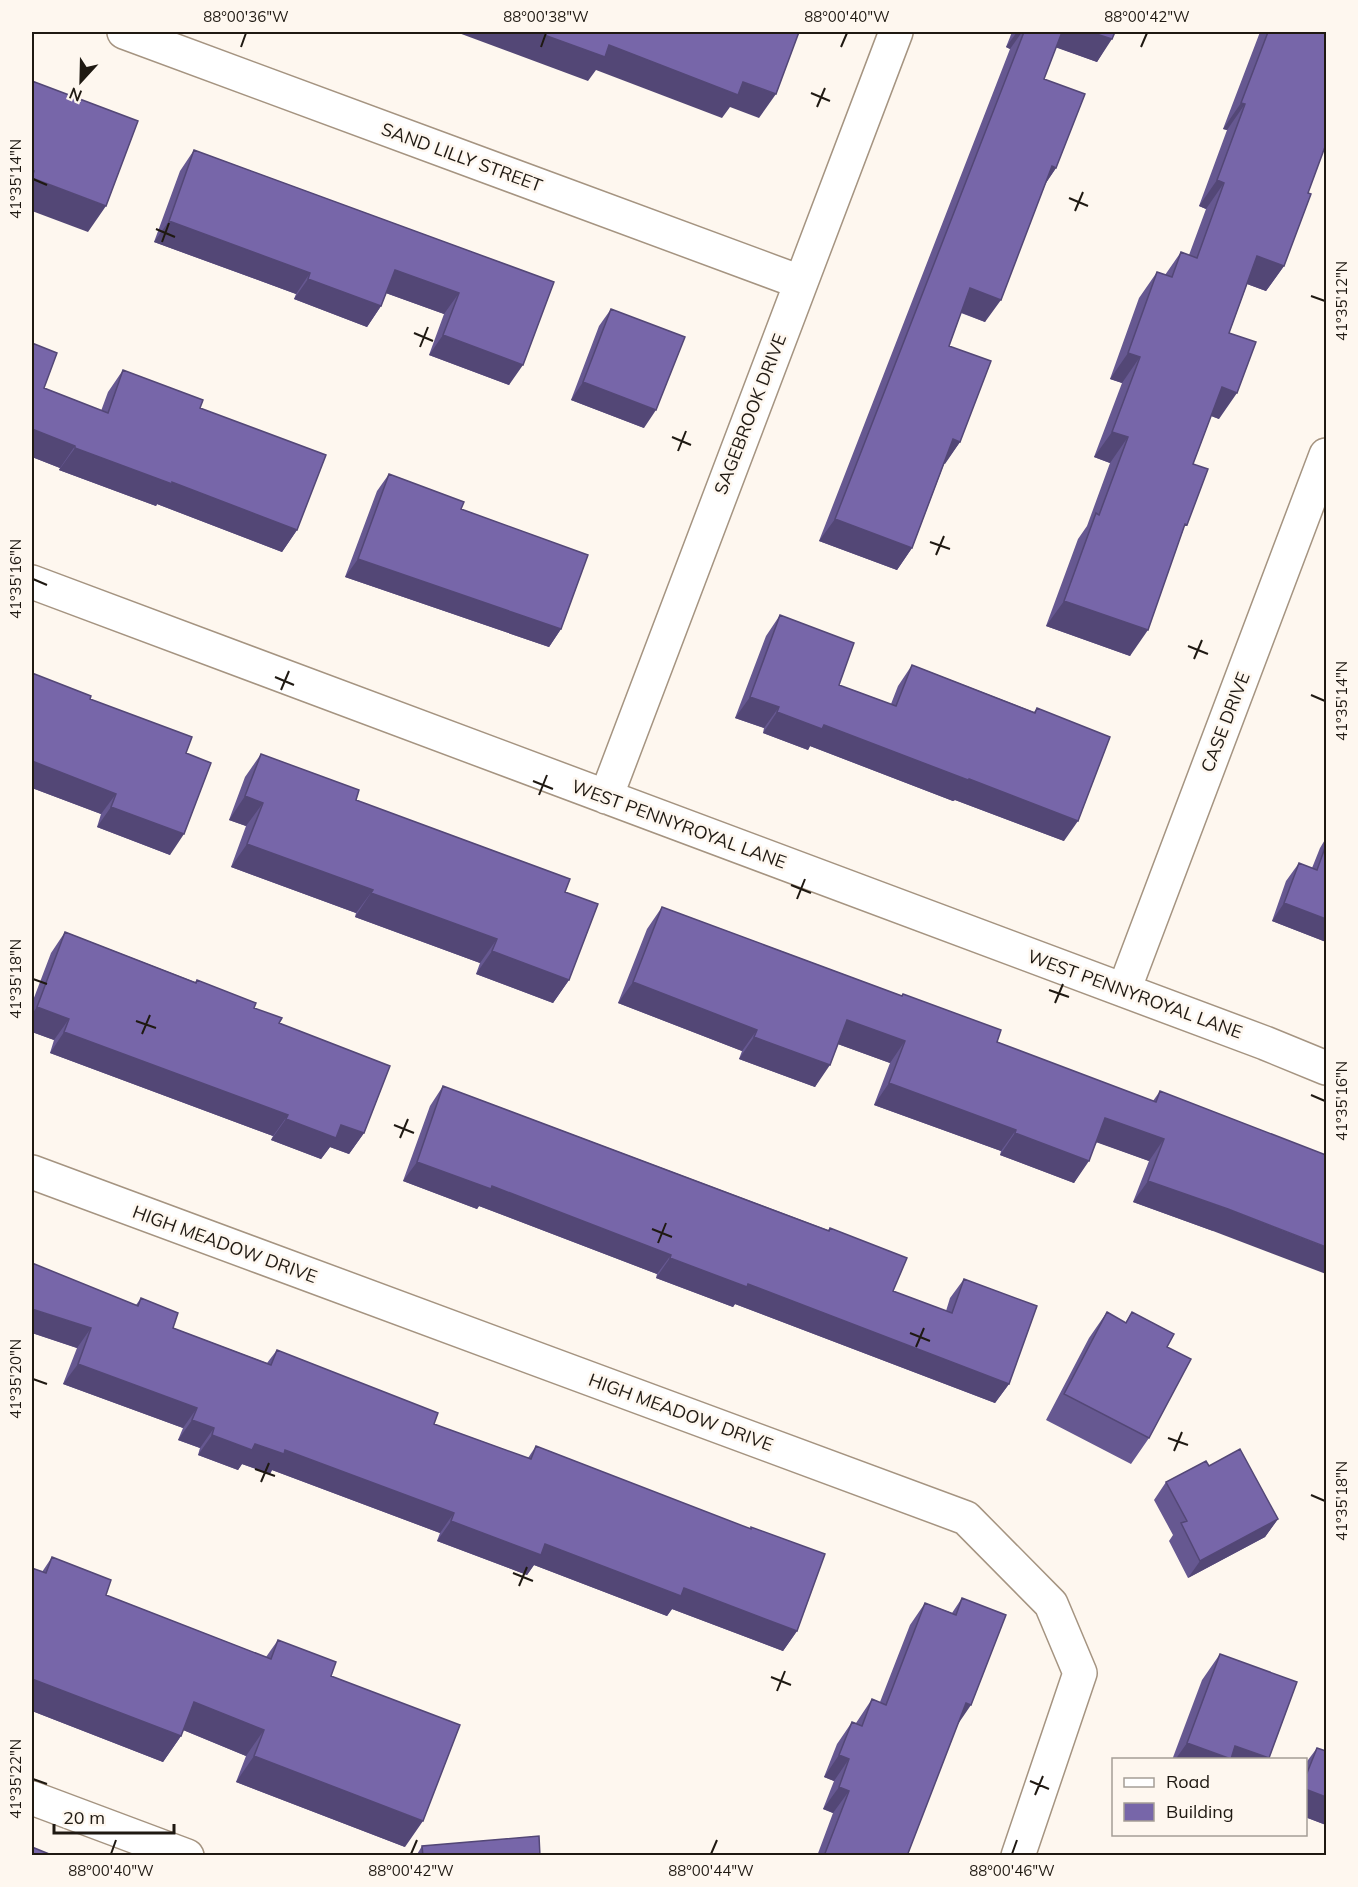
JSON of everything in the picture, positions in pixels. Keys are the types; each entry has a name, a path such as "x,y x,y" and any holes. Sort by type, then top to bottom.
{"street":[{"name":"SAND LILLY STREET","path":"124,32 800,282"},
{"name":"SAGEBROOK DRIVE","path":"606,797 896,32"},
{"name":"CASE DRIVE","path":"1124,990 1326,454"},
{"name":"WEST PENNYROYAL LANE","path":"32,582 1124,990 1326,1068"},
{"name":"HIGH MEADOW DRIVE","path":"32,1172 966,1518 1051,1604 1080,1673 1019,1855"},
{"path":"32,1798 187,1856"}],"building":[{"path":"536,32 799,32 776,94 743,82 738,95 609,45 605,57"},
{"path":"1024,32 1062,32 1044,79 1085,94 1056,168 1052,166 1001,300 970,288 949,346 991,361 960,442 953,439 912,548 835,519"},
{"path":"1090,32 1115,32 1112,39"},
{"path":"1268,32 1326,32 1326,144 1308,193 1311,194 1284,266 1257,256 1229,333 1256,342 1237,393 1222,387 1193,464 1208,469 1187,525 1185,524 1148,630 1064,601 1096,513 1099,515 1128,437 1112,432 1140,357 1128,353 1157,272 1172,277 1181,252 1197,258 1224,183 1217,180 1245,104 1241,103"},
{"path":"32,81 138,121 106,206 32,178 34,171 32,170"},
{"path":"194,150 554,282 523,365 443,335 459,293 395,270 381,306 308,279 310,273 169,221"},
{"path":"611,309 685,337 656,410 583,382"},
{"path":"32,343 57,353 44,388 108,413 123,370 203,400 200,408 326,455 297,530 75,448 75,446 32,429"},
{"path":"389,474 464,502 461,509 588,555 561,629 358,559"},
{"path":"780,615 854,643 839,685 896,706 912,665 1035,713 1037,708 1110,737 1078,821 824,725 822,729 777,712 779,707 750,697"},
{"path":"32,673 91,696 90,699 192,737 186,753 211,763 184,834 111,807 116,794 32,761"},
{"path":"261,754 359,790 356,800 570,879 565,892 598,904 569,980 492,951 497,939 247,844 263,803 245,796"},
{"path":"1326,845 1326,919 1284,903 1299,863 1317,870"},
{"path":"662,907 902,996 903,994 1001,1030 997,1042 1156,1102 1160,1091 1326,1155 1326,1247 1148,1181 1164,1139 1105,1118 1089,1161 1015,1133 1016,1130 889,1083 905,1041 847,1020 830,1065 754,1037 757,1030 633,982"},
{"path":"65,932 196,983 197,980 256,1003 254,1008 282,1018 279,1023 390,1066 364,1133 341,1125 336,1138 286,1119 288,1115 64,1032 69,1019 37,1007"},
{"path":"443,1086 907,1258 893,1291 952,1313 964,1279 1037,1306 1009,1384 748,1284 747,1287 670,1258 671,1255 492,1186 491,1189 417,1162"},
{"path":"32,1263 138,1306 141,1298 178,1313 173,1328 271,1365 277,1350 438,1413 434,1424 531,1459 536,1446 751,1529 751,1527 825,1554 797,1631 684,1588 681,1596 545,1544 541,1555 451,1521 454,1513 285,1450 284,1454 255,1444 252,1450 212,1435 214,1428 192,1420 197,1408 78,1364 91,1328 32,1309"},
{"path":"1107,1312 1126,1323 1132,1312 1174,1334 1167,1347 1191,1359 1149,1438 1064,1394"},
{"path":"1240,1449 1278,1519 1200,1561 1181,1523 1187,1521 1166,1482 1206,1461 1209,1466"},
{"path":"52,1557 111,1580 106,1595 271,1659 278,1640 336,1662 331,1676 460,1725 423,1821 254,1756 264,1730 194,1702 181,1736 32,1679 32,1568 46,1573"},
{"path":"962,1598 1006,1615 971,1705 966,1703 907,1856 824,1856 849,1791 839,1787 849,1759 839,1755 852,1722 862,1726 872,1699 886,1705 925,1603 956,1615"},
{"path":"1220,1654 1297,1682 1269,1758 1235,1746 1231,1758 1228,1758 1187,1743"},
{"path":"1317,1748 1326,1751 1326,1797 1307,1790 1307,1773"},
{"path":"539,1836 540,1856 423,1856 422,1846"},
{"path":"32,1847 54,1856 32,1856"}]}
